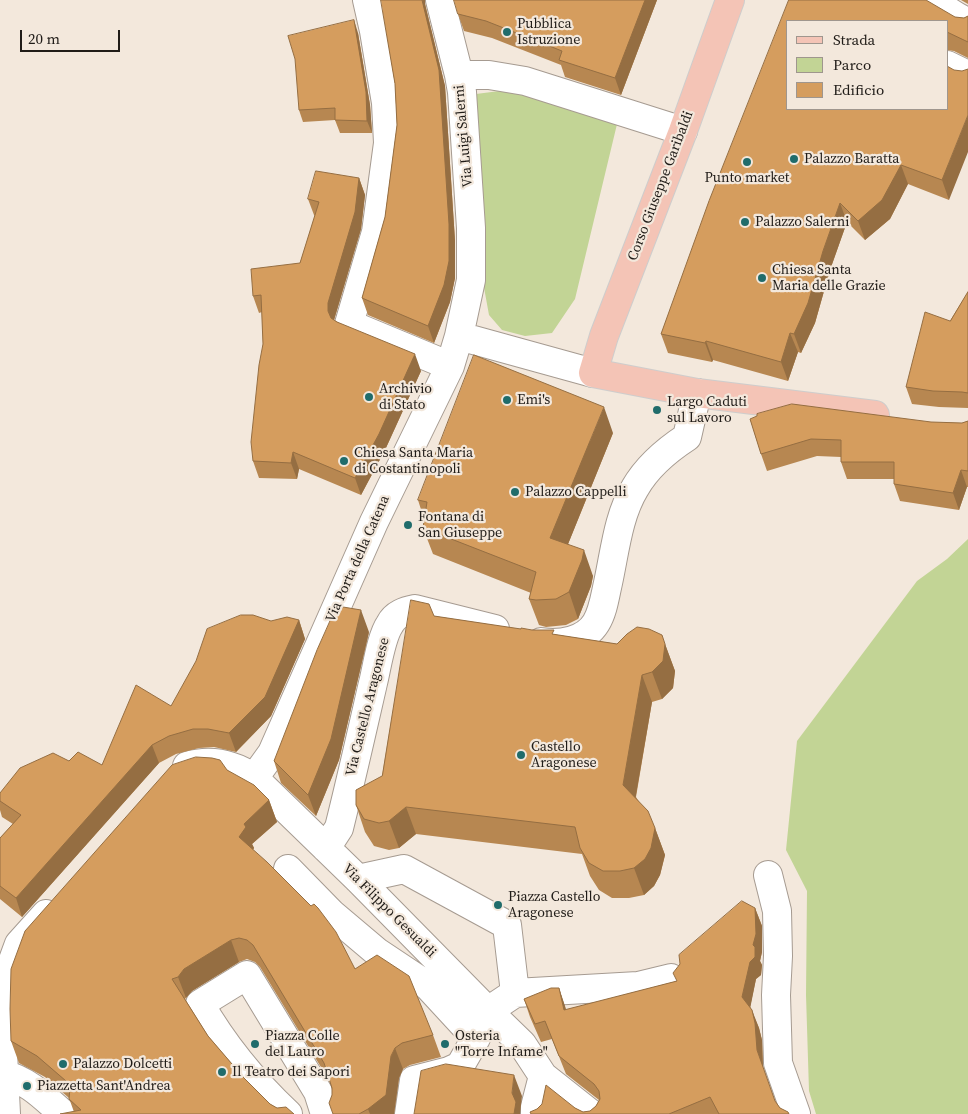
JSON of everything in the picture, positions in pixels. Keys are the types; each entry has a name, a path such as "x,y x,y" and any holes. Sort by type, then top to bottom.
{"main road":[{"name":"Corso Giuseppe Garibaldi","path":"593,373 604,336 683,130 730,0"},
{"path":"593,373 697,393 899,418"}],"street":[{"path":"367,0 386,104 388,143 376,232 349,324 450,366"},
{"path":"440,0 459,74"},
{"path":"930,0 957,18 968,22"},
{"path":"948,65 968,75"},
{"name":"Via Luigi Salerni","path":"450,366 472,340 472,228 459,74 489,75 525,81 683,130"},
{"path":"472,340 593,373"},
{"name":"Via Porta della Catena","path":"254,778 272,753 374,522 450,366"},
{"name":"Via Castello Aragonese","path":"326,848 339,828 386,631 390,623 396,616 405,611 415,609 556,644 570,641 584,634 596,624 604,602 621,520 635,487 668,450 687,437 697,393"},
{"name":"Via Filippo Gesualdi","path":"164,781 170,774 183,767 211,762 227,764 254,778 358,879 522,1044 543,1076 591,1114"},
{"path":"288,869 332,914 377,952 428,986 476,1038"},
{"path":"358,879 404,869 507,925 515,994"},
{"path":"768,875 777,911 778,956 776,995 778,1063 796,1114"},
{"path":"6,1114 3,1074 3,987 19,944 65,892"},
{"path":"288,1114 262,1089 212,1025 200,1004 247,975 318,1092 325,1114"},
{"path":"409,1114 414,1080 449,1071 460,1066 476,1038 488,1011 515,994 638,986 671,978"},
{"path":"3,1074 28,1084 63,1114"},
{"path":"536,1114 535,1107 543,1076"}],"green space":[{"path":"515,89 618,120 575,299 552,333 525,336 502,330 489,315 481,271 476,94"},
{"path":"968,539 968,1114 816,1114 809,1091 806,995 807,891 786,850 797,741 917,581 947,559"}],"building":[{"path":"381,0 422,0 439,70 449,224 449,261 444,285 428,326 362,298 385,217 397,125 395,84"},
{"path":"454,0 645,0 615,78 559,60 562,51 486,21 458,14"},
{"path":"789,0 926,0 955,17 964,18 968,16 968,42 948,32 948,20 786,20 786,110 948,110 948,67 962,71 968,69 968,115 942,180 901,165 882,200 858,221 840,203 823,251 808,303 794,334 790,333 781,362 706,341 705,343 661,334 709,201"},
{"path":"354,20 366,92 367,121 335,120 335,108 299,110 295,59 288,36"},
{"path":"316,171 359,178 355,212 328,303 328,311 331,318 415,354 379,434 355,478 293,452 291,463 253,461 251,442 263,344 261,295 253,296 251,269 300,263 319,202 308,199"},
{"path":"968,292 968,393 906,387 925,312 950,321"},
{"name":"Palazzo Cappelli","path":"474,355 604,407 550,538 584,550 569,592 556,599 529,599 536,572 423,528 427,502 418,500"},
{"path":"792,404 931,422 962,423 968,421 968,471 961,470 953,493 894,484 894,462 841,462 841,440 811,439 761,454 750,419 757,416 757,414"},
{"name":"Castello Aragonese","path":"411,600 429,604 434,616 521,629 554,630 552,634 617,644 637,627 649,629 662,635 665,644 663,661 652,672 642,675 623,785 648,811 655,828 651,848 645,859 634,868 620,871 603,871 589,863 580,848 575,827 406,807 389,821 379,823 364,819 356,805 356,790 382,776"},
{"path":"337,606 361,610 331,739 308,795 274,761 317,650"},
{"path":"241,615 253,615 271,621 287,617 299,620 265,697 229,733 208,729 193,729 169,736 152,745 16,898 0,886 0,838 21,815 0,801 0,793 20,768 53,753 69,761 78,752 102,765 136,685 171,706 196,661 207,629"},
{"path":"196,757 220,760 227,770 254,785 269,800 244,824 246,827 239,837 311,906 314,904 318,908 336,932 355,969 377,955 409,976 433,1035 402,1043 395,1048 391,1056 386,1095 359,1114 333,1114 329,1103 332,1088 324,1063 253,945 247,940 239,938 231,940 184,969 178,977 172,979 208,1036 244,1078 270,1104 277,1108 286,1107 294,1114 60,1114 81,1110 69,1099 70,1088 66,1081 37,1056 11,1041 11,969 25,931 172,765"},
{"path":"742,901 755,908 756,934 753,945 755,947 755,957 750,962 742,997 752,1010 757,1050 775,1101 780,1108 789,1114 719,1114 710,1097 669,1114 531,1114 530,1112 542,1104 546,1085 583,1112 590,1111 600,1099 599,1091 594,1084 559,1056 545,1021 535,1024 524,999 551,988 559,988 564,1010 677,981 673,973 680,964 679,955"},
{"path":"446,1064 514,1075 512,1093 516,1102 514,1114 414,1114 421,1071"}],"place":[{"name":"Pubblica Istruzione","path":"507,32"},
{"name":"Palazzo Baratta","path":"794,159"},
{"name":"Punto market","path":"747,162"},
{"name":"Palazzo Salerni","path":"745,222"},
{"name":"Chiesa Santa Maria delle Grazie","path":"762,278"},
{"name":"Archivio di Stato","path":"369,397"},
{"name":"Emi's","path":"507,400"},
{"name":"Largo Caduti sul Lavoro","path":"657,410"},
{"name":"Chiesa Santa Maria di Costantinopoli","path":"344,461"},
{"name":"Palazzo Cappelli","path":"515,492"},
{"name":"Fontana di San Giuseppe","path":"408,525"},
{"name":"Castello Aragonese","path":"521,755"},
{"name":"Piazza Castello Aragonese","path":"498,905"},
{"name":"Piazza Colle del Lauro","path":"255,1044"},
{"name":"Osteria \"Torre Infame\"","path":"445,1044"},
{"name":"Palazzo Dolcetti","path":"63,1064"},
{"name":"Il Teatro dei Sapori","path":"222,1072"},
{"name":"Piazzetta Sant'Andrea","path":"27,1086"}]}
